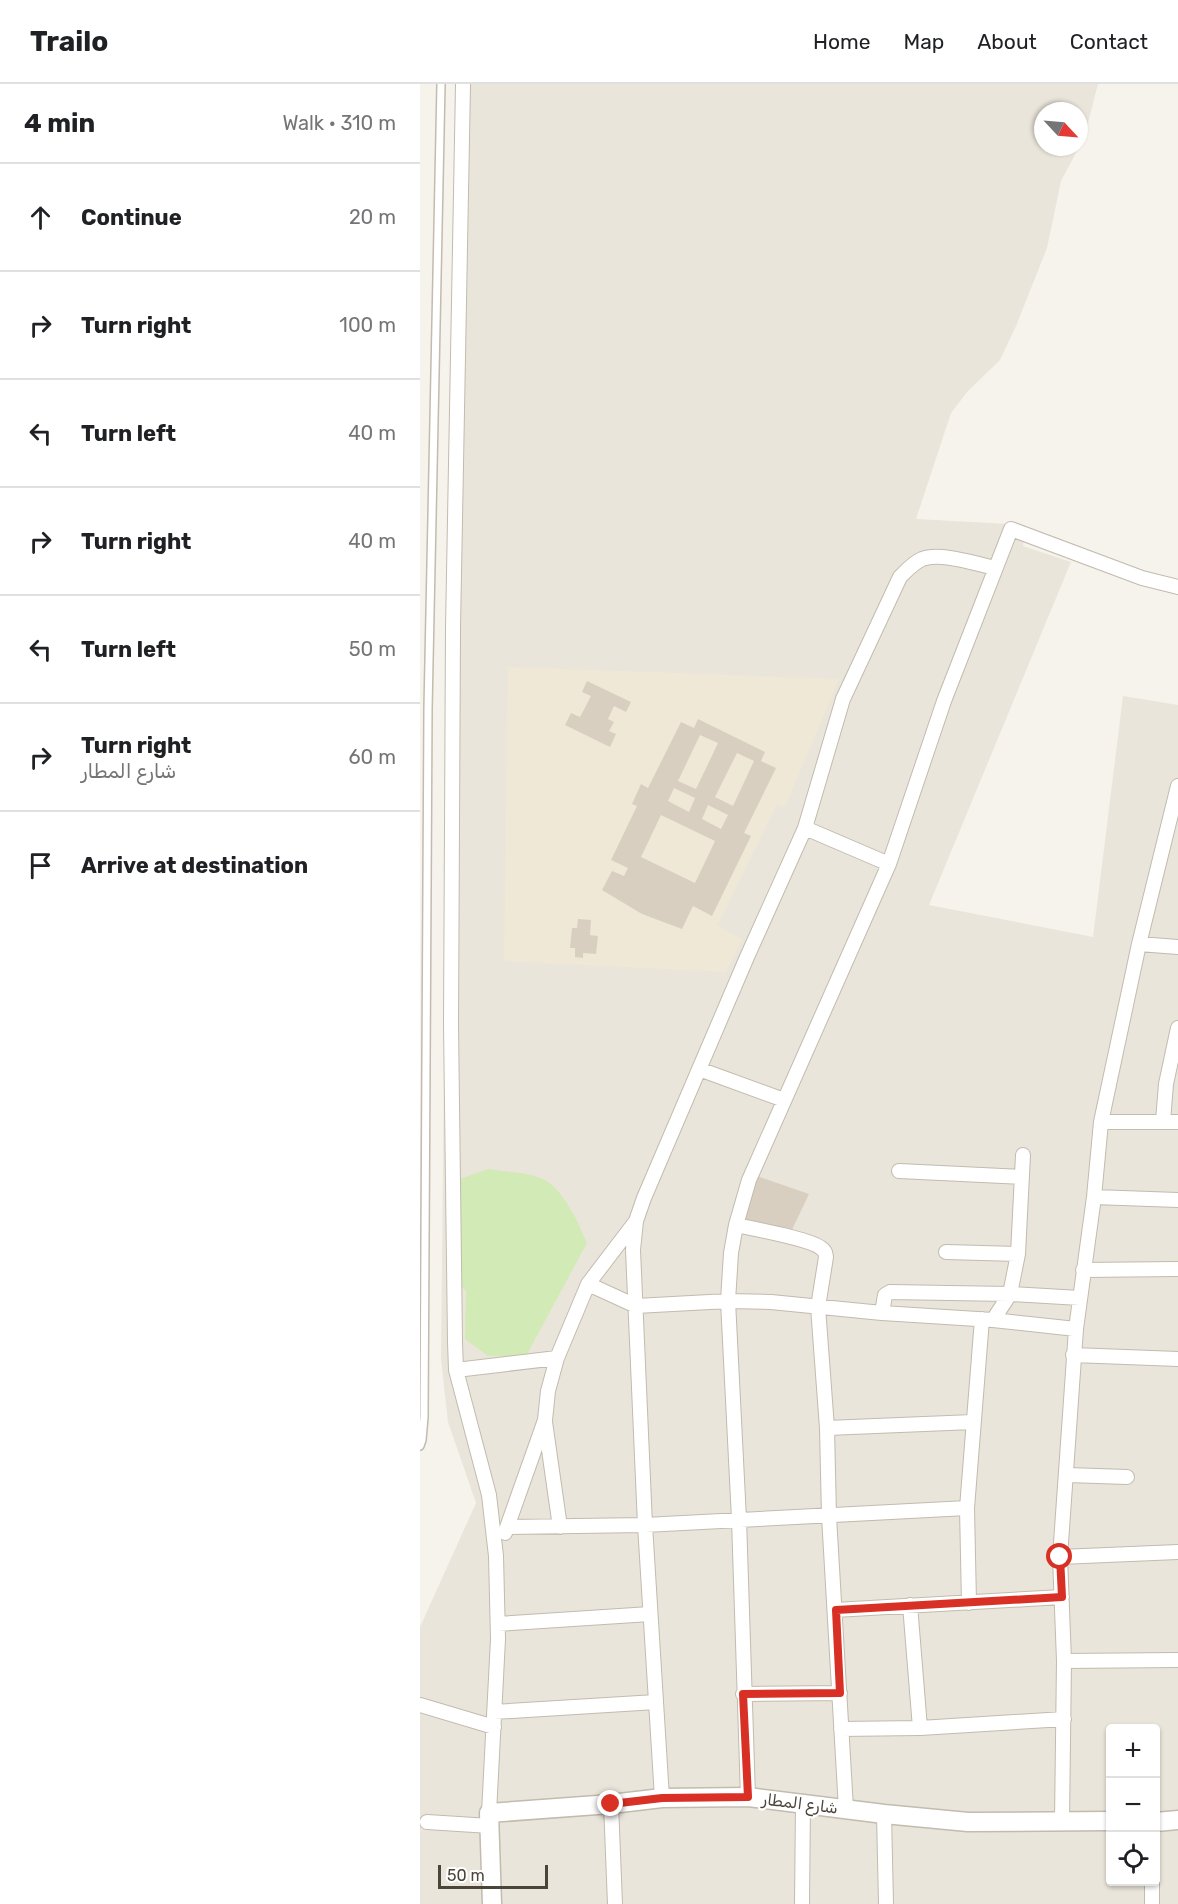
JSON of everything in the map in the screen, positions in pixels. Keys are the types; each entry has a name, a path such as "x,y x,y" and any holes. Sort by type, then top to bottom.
{"street":[{"path":"464,84 453,628 451,1025 456,1370 489,1495 496,1556 498,1624 489,1820 492,1904"},
{"path":"748,1797 743,1694 740,1519 728,1301 731,1253 736,1225 749,1180 889,864 944,701 1011,530 1142,578 1178,587"},
{"path":"496,1556 545,1420 548,1391 557,1358 588,1284 636,1221 805,828 843,699 900,577 910,566 922,559 940,557 996,568"},
{"path":"1062,1821 1064,1660 1060,1557 1073,1355 1094,1197 1101,1122 1139,944 1178,786"},
{"path":"805,828 889,864"},
{"path":"1139,944 1178,947"},
{"path":"1162,1121 1166,1084 1178,1028"},
{"path":"699,1070 784,1100"},
{"path":"1101,1122 1178,1122"},
{"path":"969,1603 967,1508 973,1422 987,1320 1010,1294 1018,1254 1023,1155"},
{"path":"899,1171 1021,1177"},
{"path":"1094,1197 1178,1200"},
{"path":"636,1221 633,1250 645,1525 662,1798"},
{"path":"736,1225 820,1247 826,1257 818,1307 827,1428 829,1516 846,1809"},
{"path":"946,1252 1018,1254"},
{"path":"1083,1270 1178,1269"},
{"path":"588,1284 636,1306 728,1301 771,1302 1076,1329"},
{"path":"882,1313 885,1295 890,1292 1080,1298"},
{"path":"1073,1355 1178,1359"},
{"path":"456,1370 557,1358"},
{"path":"545,1420 560,1527"},
{"path":"827,1428 973,1422"},
{"path":"1067,1475 1127,1477"},
{"path":"508,1527 645,1525 967,1508"},
{"path":"1060,1557 1178,1552"},
{"path":"836,1610 1062,1597"},
{"path":"910,1605 920,1728"},
{"path":"498,1624 650,1614"},
{"path":"1064,1660 1178,1660"},
{"path":"743,1694 840,1693"},
{"path":"494,1712 656,1702"},
{"path":"420,1705 494,1727"},
{"path":"841,1729 920,1728 1064,1719"},
{"name":"شارع المطار","path":"489,1820 662,1798 748,1797 968,1822 1106,1821"},
{"path":"611,1804 615,1904"},
{"path":"802,1904 803,1804"},
{"path":"884,1814 886,1904"},
{"path":"427,1822 489,1820"},
{"path":"1160,1822 1178,1820"},
{"path":"1152,1886 1152,1904"}],"lane":[{"path":"420,1446 424,1406 424,709 441,84"}],"shaded area":[{"path":"460,84 1098,84 1088,123 1088,102 1034,102 1034,156 1074,156 1061,181 1047,248 1016,326 1000,360 968,391 951,413 916,519 1025,525 1023,546 1071,562 929,905 1093,937 1123,696 1178,705 1178,1904 420,1904 420,1627 476,1503 448,1422 441,1359 448,672"},
{"path":"508,667 839,679 785,807 777,804 717,926 742,939 726,972 504,961"}],"green space":[{"path":"488,1169 530,1175 550,1184 570,1207 587,1243 526,1356 488,1356 465,1339 466,1291 457,1282 457,1180"}],"building":[{"path":"587,681 631,702 626,712 614,706 608,719 614,722 609,731 616,734 610,747 565,725 571,713 580,717 591,696 582,692"},
{"path":"698,719 765,752 761,761 776,768 744,833 751,836 712,916 693,906 682,929 642,914 602,890 612,871 624,876 628,868 611,860 637,806 632,804 641,784 648,788 681,722 694,728","holes":["700,735 718,743 696,789 678,781","737,753 754,761 733,806 715,797","674,788 695,798 689,812 668,801","708,805 728,815 721,829 702,819","661,815 715,841 695,883 641,857"]},
{"path":"578,919 591,920 590,935 598,936 596,954 583,953 583,958 575,957 575,948 570,948 572,928 577,928"},
{"path":"757,1176 809,1194 790,1234 739,1221"}],"route":[{"path":"611,1804 662,1798 748,1797 743,1694 840,1693 836,1610 1062,1597 1060,1557"}]}
